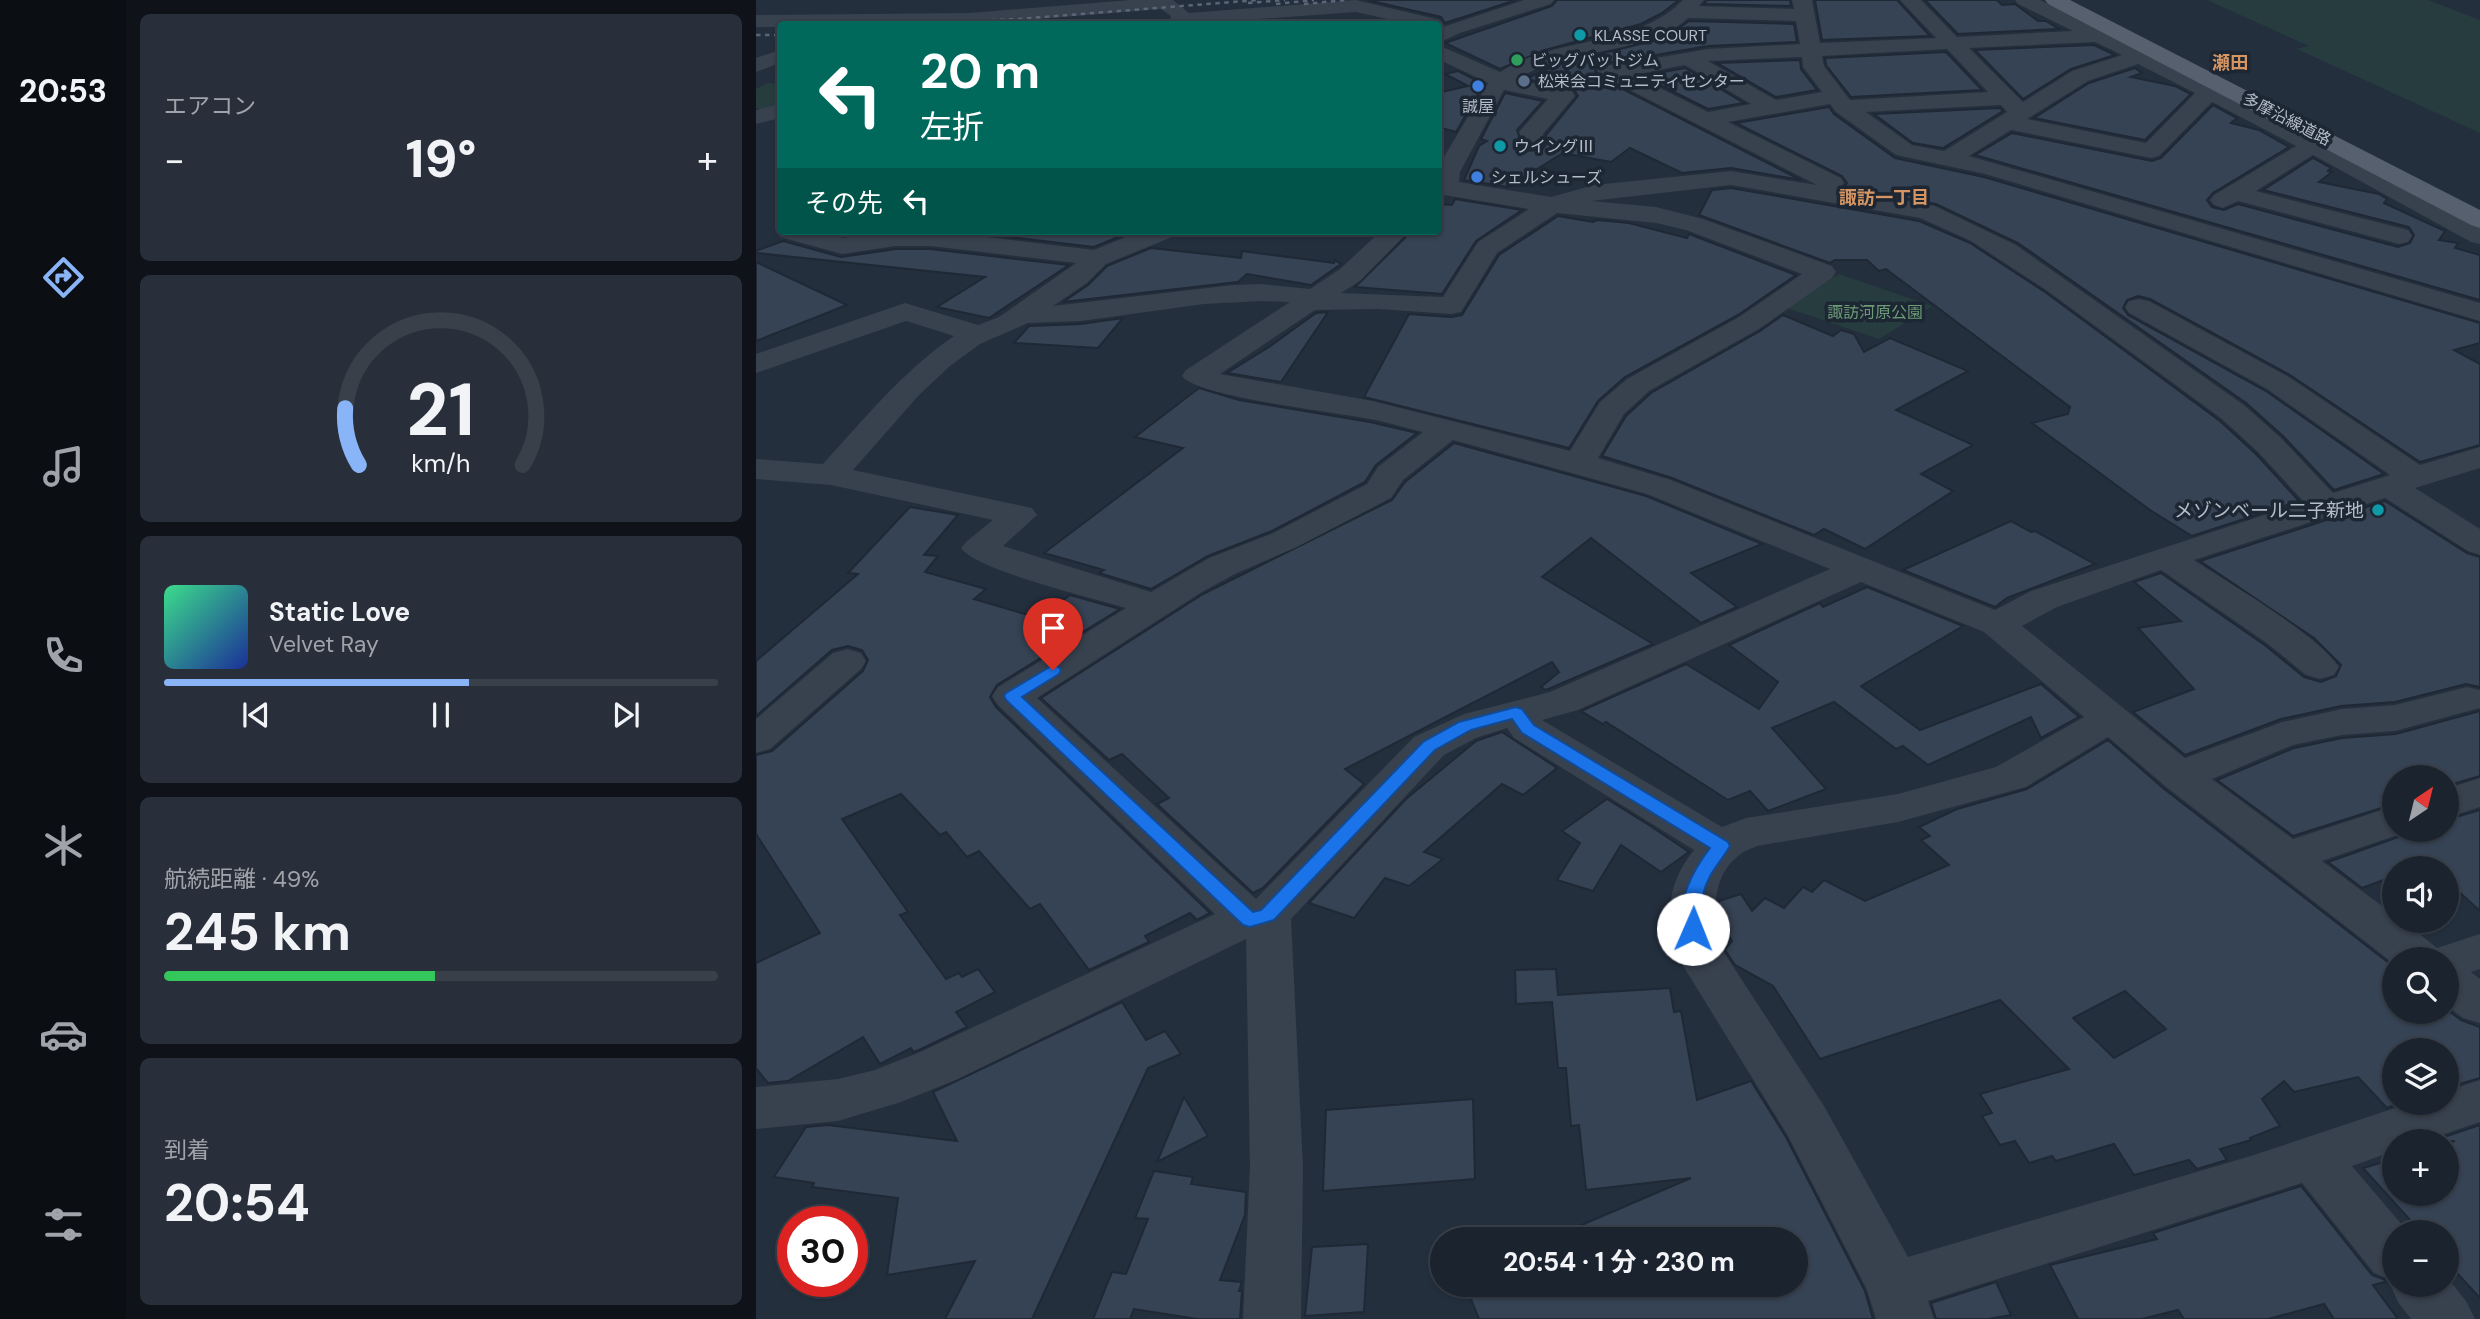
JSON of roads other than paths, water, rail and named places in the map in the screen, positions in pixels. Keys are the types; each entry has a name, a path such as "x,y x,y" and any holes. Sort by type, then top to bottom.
{"main road":[{"name":"多摩沿線道路","path":"2057,8 2480,220"}],"street":[{"path":"1008,20 1040,0"},
{"path":"1442,29 1544,0"},
{"path":"1910,0 1974,65 2011,111"},
{"path":"2025,0 2057,8 2100,36 2314,145 2480,236"},
{"path":"1192,21 1356,6 1390,18 1430,2"},
{"path":"756,21 1008,20 1165,4 1180,13 1181,21"},
{"path":"1442,186 1447,182 1456,138 1501,82 1527,66 1571,51 1657,29 1673,22 1689,6 1803,7 1814,66 1840,101 1904,150 1990,168 2480,312"},
{"path":"2011,19 2057,8"},
{"path":"1932,23 1958,21"},
{"path":"1657,29 1772,107"},
{"path":"1613,72 1697,57 2100,36"},
{"path":"1571,51 1868,201"},
{"path":"1442,53 1501,82 1564,96 1531,132 1532,143"},
{"path":"1947,160 2011,111 2080,76 2141,55"},
{"path":"756,66 777,57"},
{"path":"1442,65 1460,62"},
{"path":"1947,67 1974,65"},
{"path":"756,82 769,82 777,78"},
{"path":"1705,119 1772,107 1840,101 2011,111 2151,151 2210,91"},
{"path":"756,117 777,111"},
{"path":"2183,225 2314,145"},
{"path":"1020,315 1085,313 1255,292 1289,292 1313,300 1451,306 1488,248 1552,205 1594,192 1731,178 1926,211 1954,221 1989,239 2059,285 2151,356 2234,413 2327,506"},
{"path":"1442,188 1552,205 1656,215 1694,224 1822,272 1749,323 1638,385 1611,409 1578,463"},
{"path":"2235,193 2399,236"},
{"path":"806,235 849,246 926,235"},
{"path":"943,235 1097,258"},
{"path":"831,475 939,360 979,334 1020,315 1077,277 1097,258 1153,235"},
{"path":"1392,235 1350,275 1197,376 1216,383 1373,410 1578,463 1659,487 1997,624 2180,776 2404,947"},
{"path":"2139,307 2278,383 2480,544"},
{"path":"756,364 905,312 979,334"},
{"path":"1272,1319 1276,1255 1276,1063 1259,918 1012,696 1223,566 1285,540 1379,491 1390,474 1447,429"},
{"path":"1997,624 2044,599 2166,557 2480,457"},
{"path":"756,469 831,475 1020,515 979,548 1009,561 1156,605"},
{"path":"2166,557 2281,636 2320,667"},
{"path":"756,1108 838,1100 883,1088 951,1060 1233,925 1259,918 1429,746 1465,726 1564,701 1860,569"},
{"path":"756,740 847,661"},
{"path":"2180,776 2282,735 2342,722 2395,718 2467,699"},
{"path":"1516,712 1528,729 1721,846"},
{"path":"2110,719 2011,777 1898,808 1745,834 1721,846 1701,872 1693,897 1693,929 1701,956 1723,986 1807,1121 1899,1303 2480,1101"},
{"path":"2459,799 2480,792"},
{"path":"2287,857 2382,825"},
{"path":"2459,958 2480,951"},
{"path":"2459,989 2480,1005"},
{"path":"2313,1157 2382,1241"},
{"path":"2428,1297 2446,1319"}],"railway":[{"path":"968,21 1258,0"},
{"path":"1248,3 1285,0"},
{"path":"1276,4 1314,0"},
{"path":"1304,4 1346,0"},
{"path":"756,35 777,35"}],"place":[{"name":"KLASSE COURT","path":"1580,35"},
{"name":"ビッグバットジム","path":"1517,60"},
{"name":"松栄会コミュニティセンター","path":"1524,81"},
{"name":"誠屋","path":"1478,86"},
{"name":"ウイングⅢ","path":"1500,146"},
{"name":"シェルシューズ","path":"1477,177"},
{"name":"メゾンベール二子新地","path":"2378,510"}],"district":[{"name":"瀬田","path":"2230,63"},
{"name":"諏訪一丁目","path":"1884,198"}],"park label":[{"name":"諏訪河原公園","path":"1875,312"}]}
